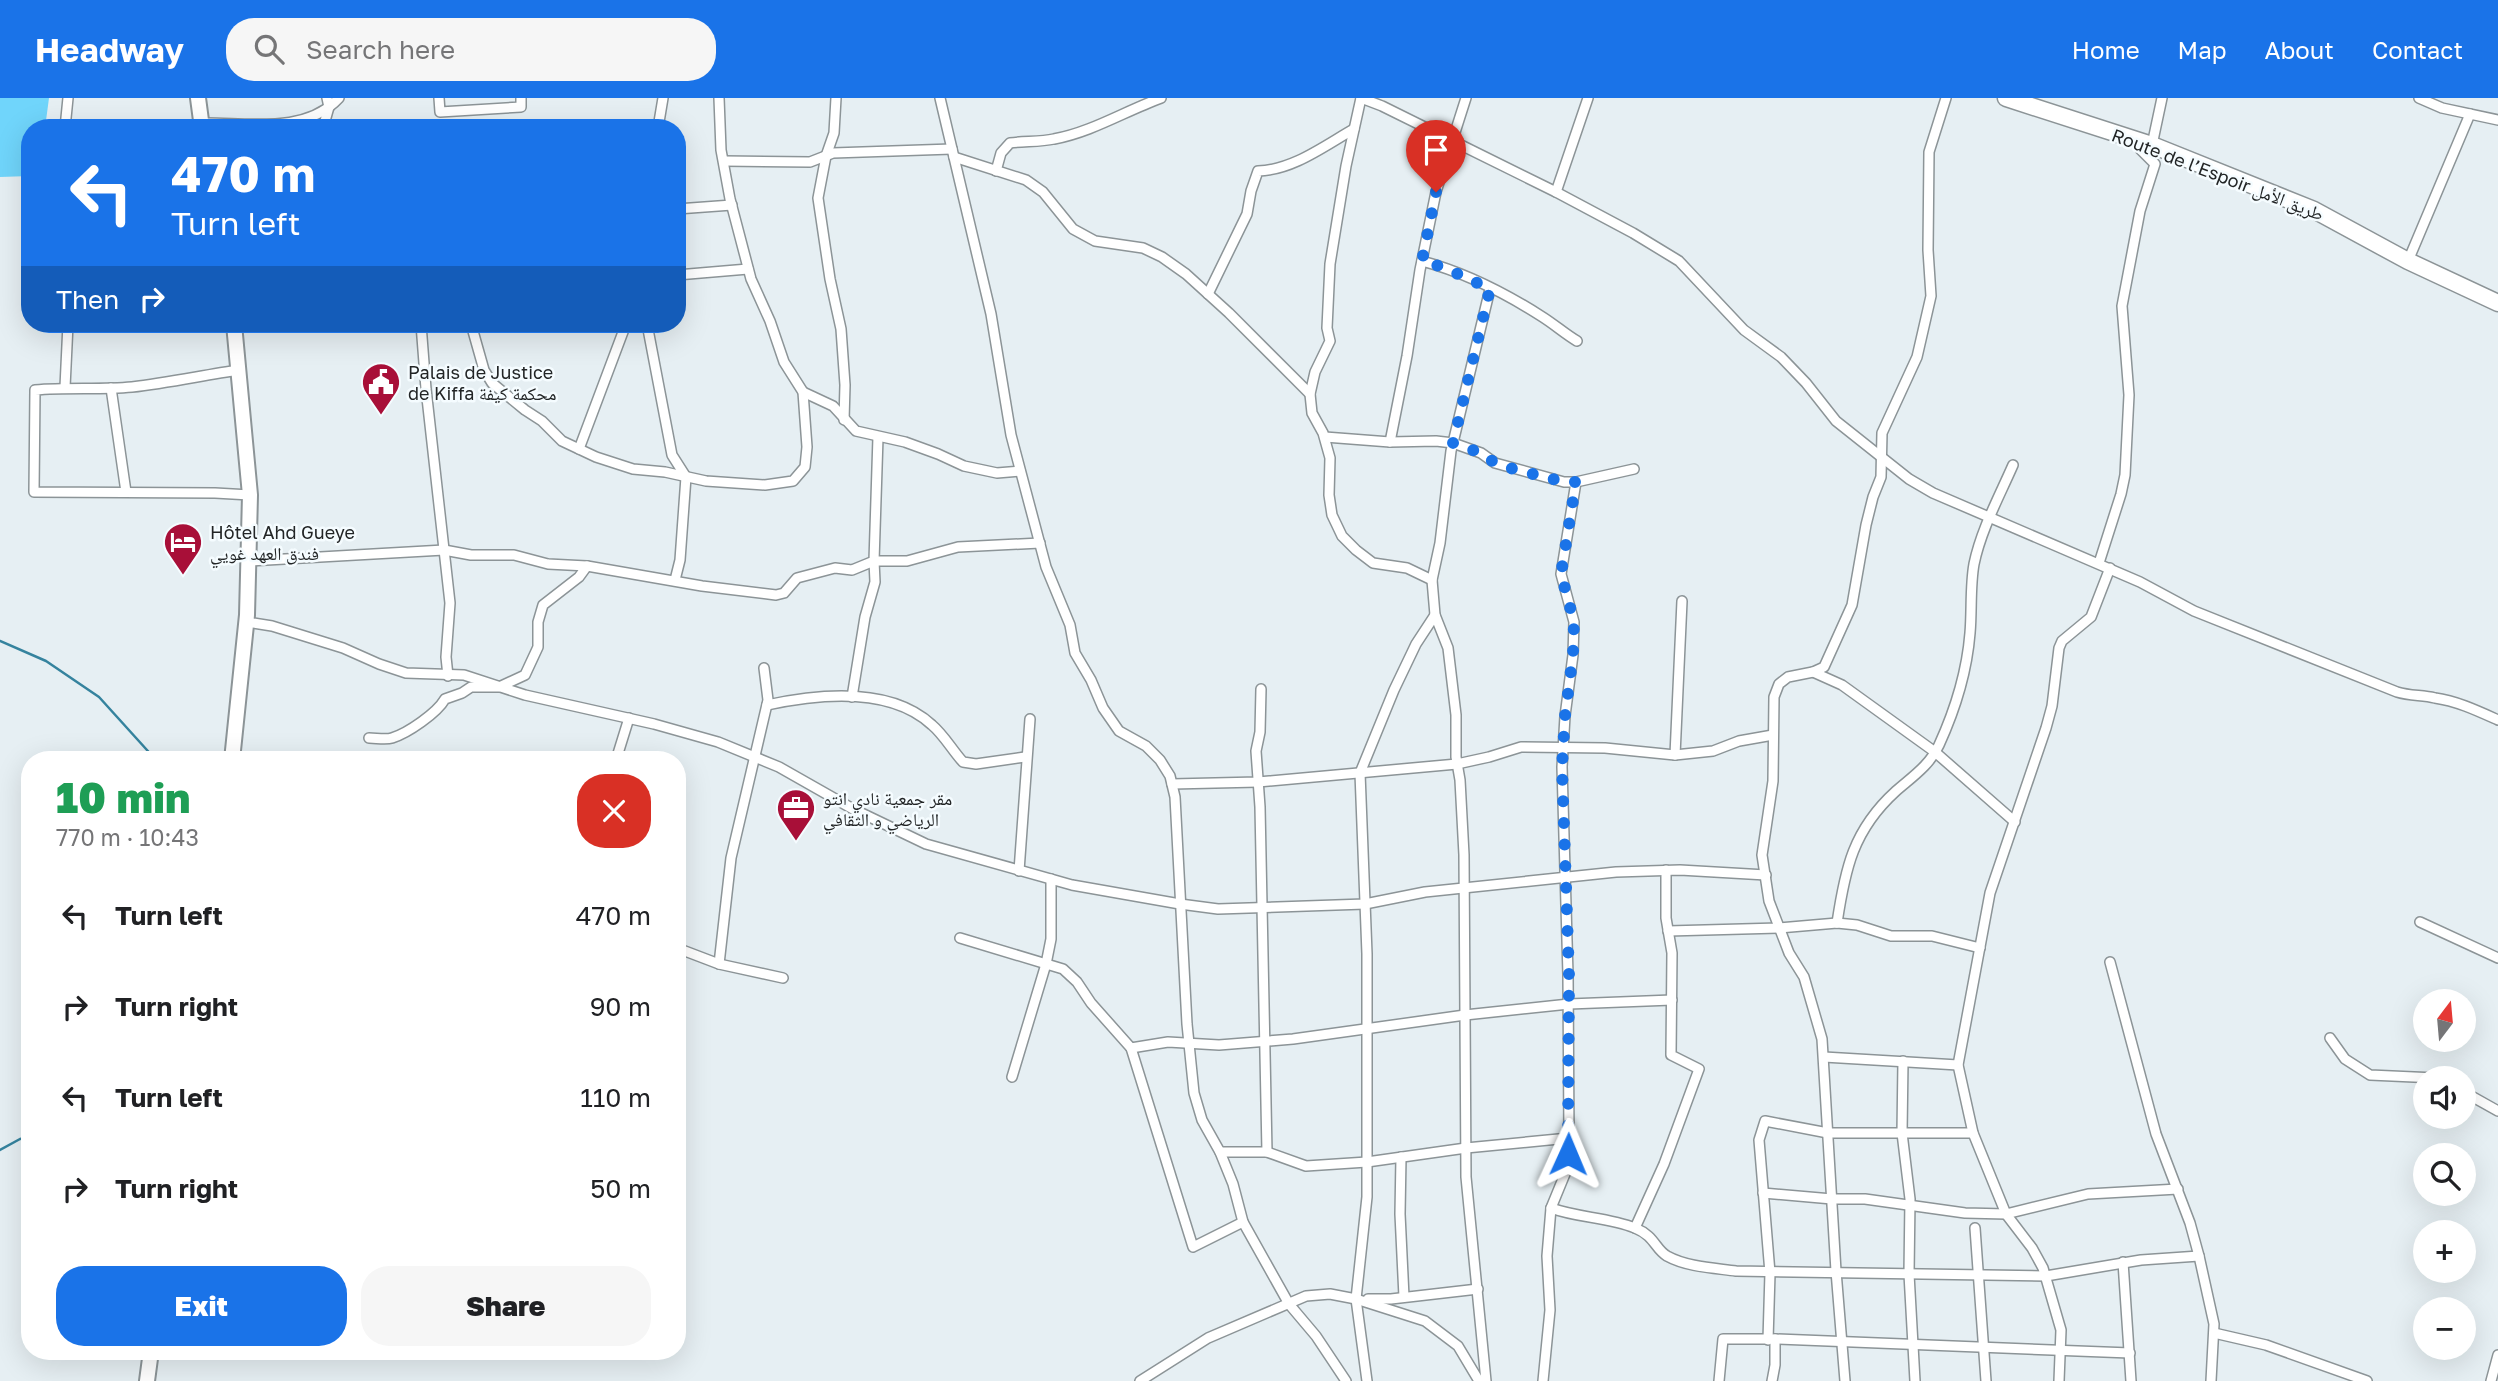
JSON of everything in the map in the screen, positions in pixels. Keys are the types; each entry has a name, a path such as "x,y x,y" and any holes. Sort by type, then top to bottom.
{"highway":[{"name":"Route de l’Espoir طريق الأمل","path":"2006,98 2031,102 2145,142 2314,209 2409,261 2498,303"}],"main road":[{"path":"198,98 201,119"},
{"path":"233,751 247,622 250,495 235,333"},
{"path":"147,1381 150,1360"}],"street":[{"path":"66,119 68,98"},
{"path":"304,119 313,117 328,103 339,98"},
{"path":"439,98 440,112 520,107 521,98"},
{"path":"660,119 663,98"},
{"path":"474,333 484,370 492,383 542,421 562,441 579,449 633,469 706,481 765,485 793,481 805,467 803,392 784,362 748,268 723,161 719,98"},
{"path":"836,98 834,133 826,156 818,198 830,279 841,328 845,385 844,419"},
{"path":"940,98 991,314 1011,435 1046,567 1070,625 1075,653 1103,708 1119,731 1146,746 1160,760 1170,776 1175,797 1189,1044 1194,1093 1202,1120 1220,1152 1233,1184 1243,1222 1289,1304 1316,1336 1346,1381"},
{"path":"996,171 1001,153 1010,143 1051,140 1072,135 1161,98"},
{"path":"1432,580 1407,568 1373,563 1342,536 1332,515 1329,495 1330,458 1325,438 1312,413 1310,394 1315,372 1330,341 1327,328 1330,264 1361,98 1556,192 1679,261 1744,330 1781,357 1836,421 1909,478 1933,493 2099,563 2194,611 2300,654 2397,692 2458,703 2498,720"},
{"path":"1390,442 1408,356 1422,261 1436,192 1466,98"},
{"path":"1556,192 1588,98"},
{"path":"1845,1381 1824,1058 1817,1014 1804,977 1789,953 1769,901 1762,855 1773,780 1774,697 1779,684 1788,677 1813,673 1824,667 1852,605 1872,497 1881,477 1882,433 1917,357 1931,296 1927,250 1930,152 1945,98"},
{"path":"2099,563 2125,475 2129,395 2122,306 2140,211 2155,164 2140,149 2162,98"},
{"path":"2419,98 2442,108 2498,120"},
{"path":"2409,261 2470,114"},
{"path":"1208,294 1247,214 1253,182 1258,171 1275,171 1292,164 1354,129"},
{"path":"723,161 810,162 833,153 953,153 1026,180 1043,192 1073,229 1095,241 1143,248 1186,274 1310,394"},
{"path":"686,208 732,205"},
{"path":"1422,261 1443,267 1490,289 1543,317 1577,341"},
{"path":"686,274 748,268"},
{"path":"1486,1381 1466,1177 1464,889 1456,715 1448,648 1434,615 1432,580 1453,443 1490,289"},
{"path":"65,387 68,333"},
{"path":"422,333 450,603 446,657 448,676"},
{"path":"579,449 623,333"},
{"path":"649,333 672,455 686,477 680,561 675,580"},
{"path":"239,370 135,387 35,390 34,492 250,495"},
{"path":"111,388 126,492"},
{"path":"803,392 833,406 856,431 927,450 964,466 997,473 1020,471"},
{"path":"852,697 874,582 878,437"},
{"path":"1325,438 1453,443 1481,453 1495,463 1564,482 1576,482 1634,469"},
{"path":"1837,923 1843,880 1853,848 1868,824 1894,793 1917,775 1938,748 1967,663 1973,567 2013,465"},
{"path":"1543,1381 1550,1310 1547,1256 1551,1208 1567,1169 1569,1138 1569,1004 1562,767 1574,622 1561,574 1576,482"},
{"path":"248,561 444,550 471,555 514,555 548,564 587,566 702,586 776,595 784,593 797,578 835,568 852,570 874,561 907,561 958,547 1040,543"},
{"path":"369,738 390,739 431,715 440,708 445,699 471,687 499,687 525,675 538,647 538,622 543,605 579,577 587,566"},
{"path":"2059,1381 2060,1330 2046,1276 2032,1248 2006,1214 1973,1133 1958,1065 1990,893 2052,706 2059,648 2062,641 2091,617 2110,568"},
{"path":"1675,755 1682,601"},
{"path":"1367,1381 1356,1299 1367,1197 1365,904 1360,773 1394,690 1416,644 1434,615"},
{"path":"247,622 272,626 343,648 407,673 464,675 525,695 629,718 718,742 779,767 853,809 926,844 1051,879 1180,904 1218,909 1365,904 1425,892 1566,876 1666,870 1766,874"},
{"path":"719,964 731,858 768,699 764,668"},
{"path":"1813,673 1842,685 1935,752 2015,822"},
{"path":"1261,689 1260,733 1256,751 1267,1152"},
{"path":"766,705 837,696 871,699 906,707 932,725 963,762 976,764 1025,757"},
{"path":"619,751 629,718"},
{"path":"1018,871 1030,719"},
{"path":"1172,784 1258,782 1457,764 1521,747 1605,748 1675,755 1713,751 1739,741 1773,735"},
{"path":"1635,1228 1664,1164 1699,1069 1671,1055 1672,953 1665,918 1666,870"},
{"path":"1012,1077 1051,939 1051,879"},
{"path":"2420,922 2498,958"},
{"path":"1668,931 1779,928 1837,923 1857,925 1891,936 1933,936 1980,948"},
{"path":"960,938 1063,969 1132,1048 1194,1247 1243,1222"},
{"path":"686,951 719,964 783,978"},
{"path":"2110,962 2156,1134 2178,1189 2199,1256 2214,1324 2211,1381"},
{"path":"1132,1048 1168,1042 1219,1045 1265,1041 1569,1004 1672,1000"},
{"path":"2330,1038 2345,1059 2370,1075 2413,1077"},
{"path":"1824,1058 1958,1065"},
{"path":"1903,1061 1902,1133 1910,1204 1909,1274 1915,1381"},
{"path":"2476,1099 2498,1111"},
{"path":"1772,1381 1775,1365 1759,1140 1765,1121 1829,1133 1973,1133"},
{"path":"1220,1152 1267,1152 1306,1166 1367,1162 1466,1148 1569,1138"},
{"path":"1401,1157 1400,1214 1404,1297"},
{"path":"1763,1194 1865,1199 1965,1213 2006,1214 2088,1194 2178,1189"},
{"path":"1551,1208 1635,1228 1651,1236 1665,1255 1697,1265 1770,1273 1836,1271 2046,1276 2123,1262 2199,1256"},
{"path":"1975,1228 1986,1381"},
{"path":"2123,1262 2131,1381"},
{"path":"1356,1299 1478,1289"},
{"path":"1140,1381 1208,1338 1306,1296 1330,1294 1356,1299 1425,1321 1458,1346 1479,1381"},
{"path":"2214,1334 2266,1345 2367,1381"},
{"path":"1719,1381 1723,1339 2130,1353"},
{"path":"2491,1381 2498,1355"}],"shaded area":[{"path":"0,98 49,98 46,119 21,119 21,176 0,177"}],"waterway":[{"path":"0,641 46,661 99,697 148,751"},
{"path":"0,1150 21,1139"}],"place":[{"name":"Palais de Justice de Kiffa محكمة كيفة","path":"381,416"},
{"name":"Hôtel Ahd Gueye فندق العهد غويي","path":"183,576"},
{"name":"مقر جمعية نادي انتو الرياضي و الثقافي","path":"796,842"}],"route":[{"path":"1436,192 1422,261 1443,267 1490,289 1453,443 1510,468 1564,482 1576,482 1561,574 1574,622 1562,767 1569,975 1568,1154"}]}
